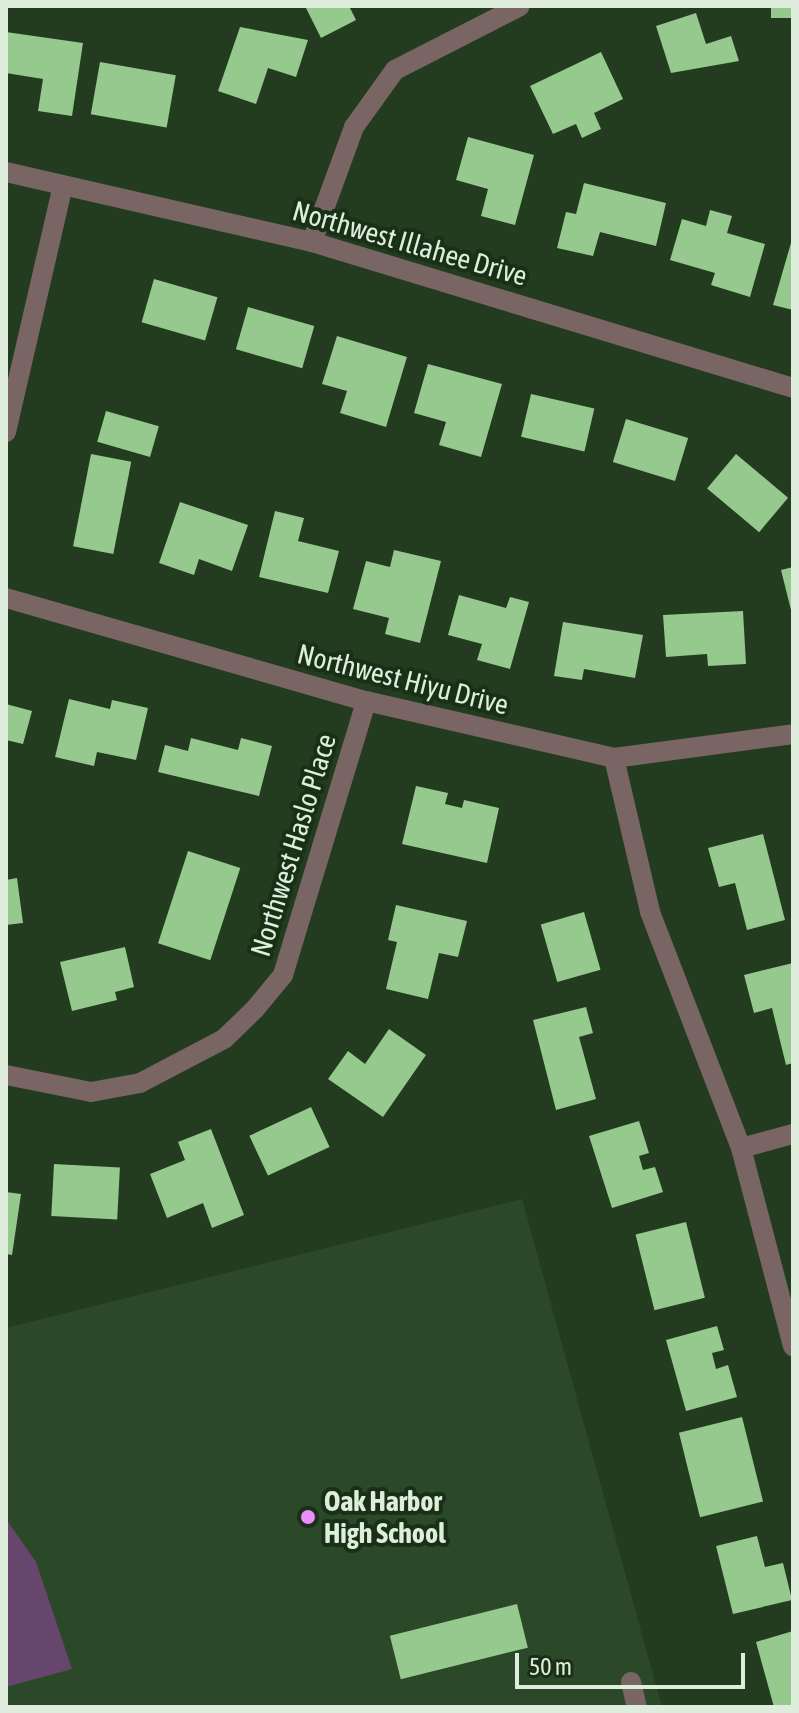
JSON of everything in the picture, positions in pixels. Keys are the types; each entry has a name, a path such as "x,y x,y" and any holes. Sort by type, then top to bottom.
{"street":[{"path":"312,242 354,127 395,70 520,6"},
{"name":"Northwest Illahee Drive","path":"6,172 312,242 793,388"},
{"path":"6,432 63,185"},
{"name":"Northwest Hiyu Drive","path":"6,598 366,701 614,758 793,734"},
{"name":"Northwest Haslo Place","path":"6,1075 91,1092 140,1083 224,1039 255,1009 283,975 366,701"},
{"path":"614,758 650,912 741,1148 793,1346"},
{"path":"741,1148 793,1134"},
{"path":"631,1682 637,1707"}],"shaded area":[{"name":"Oak Harbor High School","path":"522,1199 662,1707 6,1707 6,1328"},
{"path":"6,1519 36,1562 72,1669 6,1687"}],"building":[{"path":"305,6 349,6 356,20 321,38"},
{"path":"771,6 793,6 793,18 771,18"},
{"path":"696,13 706,44 731,36 739,61 671,73 656,26"},
{"path":"240,27 308,40 296,77 268,68 256,104 218,91"},
{"path":"6,32 83,43 72,116 38,111 43,79 6,73"},
{"path":"601,52 623,99 594,113 601,129 582,138 576,124 553,134 530,86"},
{"path":"100,62 176,75 167,128 91,114"},
{"path":"468,137 534,155 515,225 481,216 488,189 456,180"},
{"path":"584,183 666,203 656,246 600,232 593,256 557,248 566,212 576,214"},
{"path":"710,210 732,216 727,233 765,244 750,297 711,285 715,273 670,260 682,219 706,226"},
{"path":"793,236 793,310 773,305"},
{"path":"154,279 217,297 205,340 142,322"},
{"path":"248,307 314,326 302,368 236,349"},
{"path":"337,336 407,357 386,427 340,413 347,391 322,384"},
{"path":"428,364 502,384 481,457 439,445 446,422 414,413"},
{"path":"531,394 594,409 584,451 521,437"},
{"path":"106,411 159,426 150,457 97,442"},
{"path":"626,419 688,438 675,481 613,462"},
{"path":"91,454 131,462 113,554 73,546"},
{"path":"736,454 788,498 759,532 707,488"},
{"path":"180,502 248,525 232,571 199,559 194,575 159,563"},
{"path":"275,511 304,518 298,541 339,551 328,593 259,577"},
{"path":"394,550 441,561 420,643 385,634 389,618 353,609 366,561 390,567"},
{"path":"793,567 793,614 792,614 781,570"},
{"path":"459,595 506,608 510,597 529,602 510,669 477,660 482,644 448,635"},
{"path":"743,611 746,664 708,666 707,654 666,657 663,615"},
{"path":"563,622 643,635 635,678 584,669 582,680 554,676"},
{"path":"69,699 110,709 112,700 148,708 136,760 97,752 94,766 55,757"},
{"path":"6,704 32,711 23,744 6,740"},
{"path":"191,738 238,750 241,738 272,746 259,796 158,772 165,745 188,751"},
{"path":"416,786 448,793 445,804 462,808 464,800 499,808 487,863 402,844"},
{"path":"763,834 785,920 747,930 735,883 719,887 708,848"},
{"path":"188,851 240,868 210,960 158,943"},
{"path":"17,878 23,923 6,925 6,880"},
{"path":"396,905 467,921 458,957 439,953 428,999 386,989 397,942 388,940"},
{"path":"584,912 601,970 557,982 541,924"},
{"path":"125,947 134,987 115,992 117,1000 72,1011 60,962"},
{"path":"793,963 793,1063 786,1065 772,1008 754,1013 744,975"},
{"path":"586,1007 593,1033 579,1037 596,1099 556,1110 533,1020"},
{"path":"389,1029 426,1055 383,1117 328,1079 348,1051 365,1064"},
{"path":"311,1107 330,1147 268,1176 249,1136"},
{"path":"639,1121 649,1153 639,1156 643,1170 655,1167 663,1192 612,1208 589,1136"},
{"path":"211,1129 244,1215 212,1228 203,1203 167,1218 150,1174 185,1160 178,1142"},
{"path":"54,1164 120,1167 117,1219 51,1216"},
{"path":"6,1192 21,1194 12,1255 6,1254"},
{"path":"686,1222 705,1298 654,1310 636,1235"},
{"path":"717,1326 724,1350 712,1353 716,1369 728,1365 737,1397 686,1411 666,1340"},
{"path":"742,1417 763,1501 700,1517 679,1433"},
{"path":"757,1536 765,1567 783,1563 792,1600 733,1614 716,1546"},
{"path":"517,1604 528,1648 401,1679 390,1636"},
{"path":"793,1631 793,1705 774,1707 756,1642"}],"place":[{"name":"Oak Harbor High School","path":"308,1517"}]}
